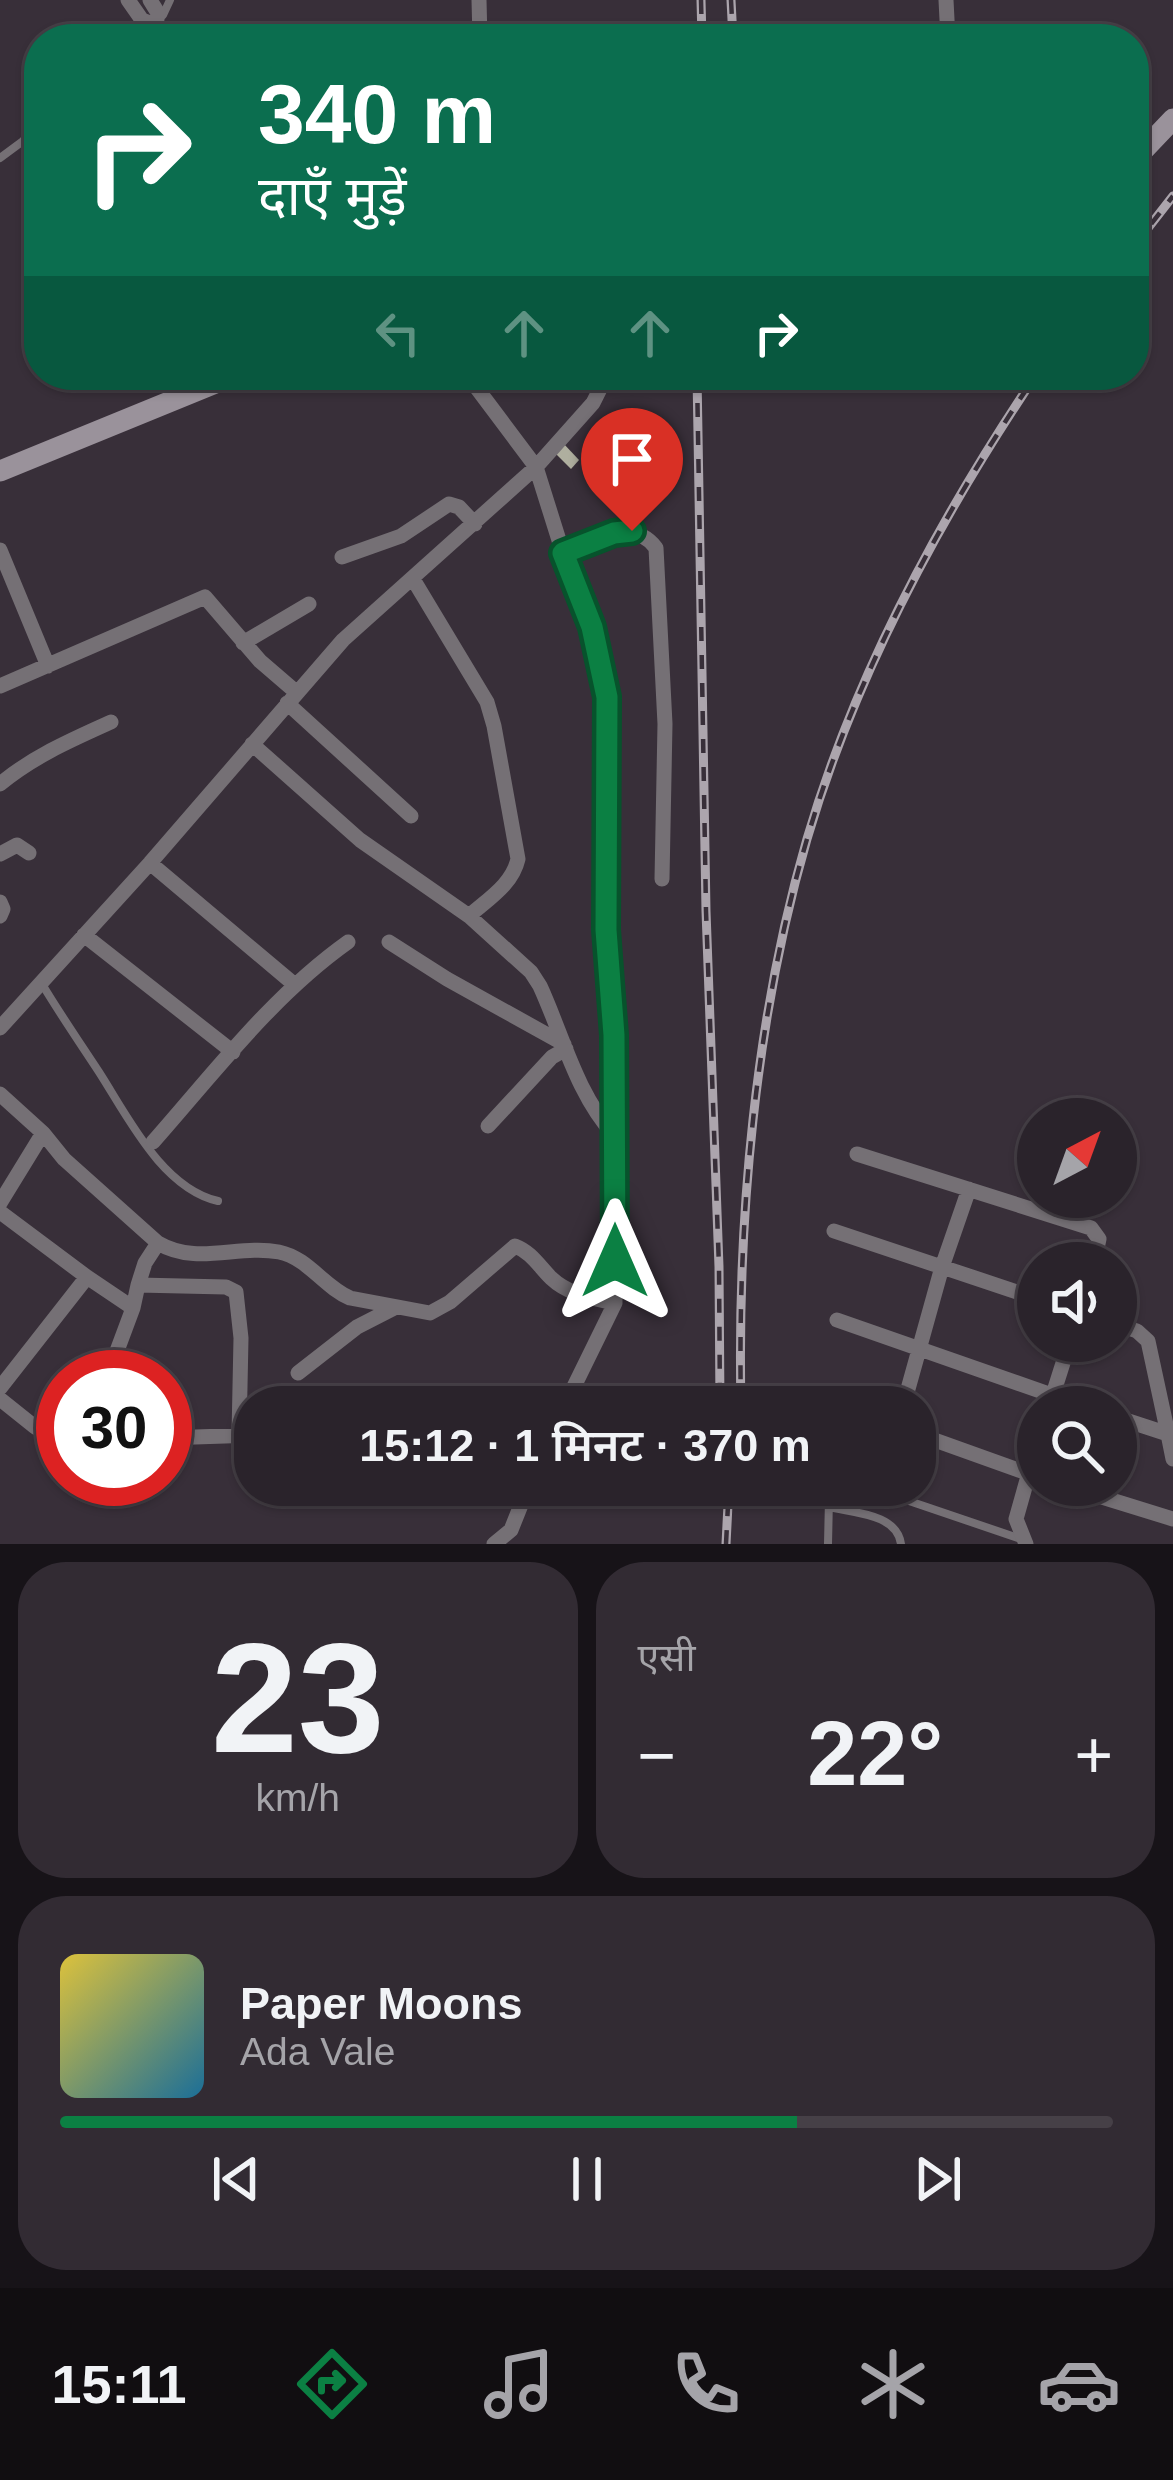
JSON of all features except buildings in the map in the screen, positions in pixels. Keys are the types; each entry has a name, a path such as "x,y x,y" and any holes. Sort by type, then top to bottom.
{"street":[{"path":"128,0 148,24"},
{"path":"1149,144 1173,119"},
{"path":"0,471 199,390"},
{"path":"478,390 536,466 592,627 607,697 606,930 614,1035 615,1303 574,1386"},
{"path":"0,1028 151,863 343,640 536,466 600,390"},
{"path":"342,557 401,536 449,503 475,524"},
{"path":"563,553 632,531 656,548 665,724 662,879"},
{"path":"0,550 48,666"},
{"path":"413,579 487,702 518,859 502,888 469,916"},
{"path":"0,686 205,598 291,697 411,816"},
{"path":"243,643 309,604"},
{"path":"0,784 53,748 111,722"},
{"path":"252,744 360,840 469,916 531,972 592,1106 614,1135"},
{"path":"0,854 17,845 29,853"},
{"path":"151,863 296,985"},
{"path":"0,902 0,916"},
{"path":"84,935 233,1052"},
{"path":"153,1142 296,985 348,942"},
{"path":"389,942 565,1046"},
{"path":"488,1126 565,1046"},
{"path":"0,1094 158,1244 177,1253 282,1252 340,1294 430,1313 515,1246 528,1252 563,1287 583,1297 615,1303"},
{"path":"0,1203 43,1133"},
{"path":"856,1154 1091,1228 1098,1242"},
{"path":"909,1386 969,1190"},
{"path":"0,1212 134,1308"},
{"path":"834,1232 1017,1292"},
{"path":"118,1350 145,1262 158,1244"},
{"path":"0,1388 86,1277"},
{"path":"138,1286 226,1287 236,1292 244,1386"},
{"path":"298,1373 357,1327 396,1307"},
{"path":"836,1321 920,1348 1017,1388"},
{"path":"1137,1331 1148,1341 1173,1459"},
{"path":"0,1399 36,1427"},
{"path":"1137,1424 1168,1434"},
{"path":"192,1437 234,1435"},
{"path":"936,1441 1017,1473"},
{"path":"494,1544 511,1530 521,1506"},
{"path":"1019,1506 1016,1519 1024,1542"},
{"path":"1129,1506 1173,1520"}],"lane":[{"path":"0,158 24,140"},
{"path":"41,983 143,1142 201,1197 218,1201"},
{"path":"922,1506 1024,1542"},
{"path":"828,1544 829,1507 892,1525 898,1529 901,1544"}],"railway":[{"path":"701,0 702,24"},
{"path":"731,0 732,24"},
{"path":"1149,227 1173,196"},
{"path":"697,390 720,1386"},
{"path":"741,1386 742,1265 753,1120 774,977 807,839 850,717 904,598 1026,390"},
{"path":"726,1544 728,1506"}],"route":[{"path":"615,1261 614,1035 606,930 607,697 592,627 563,553 632,531"}]}
